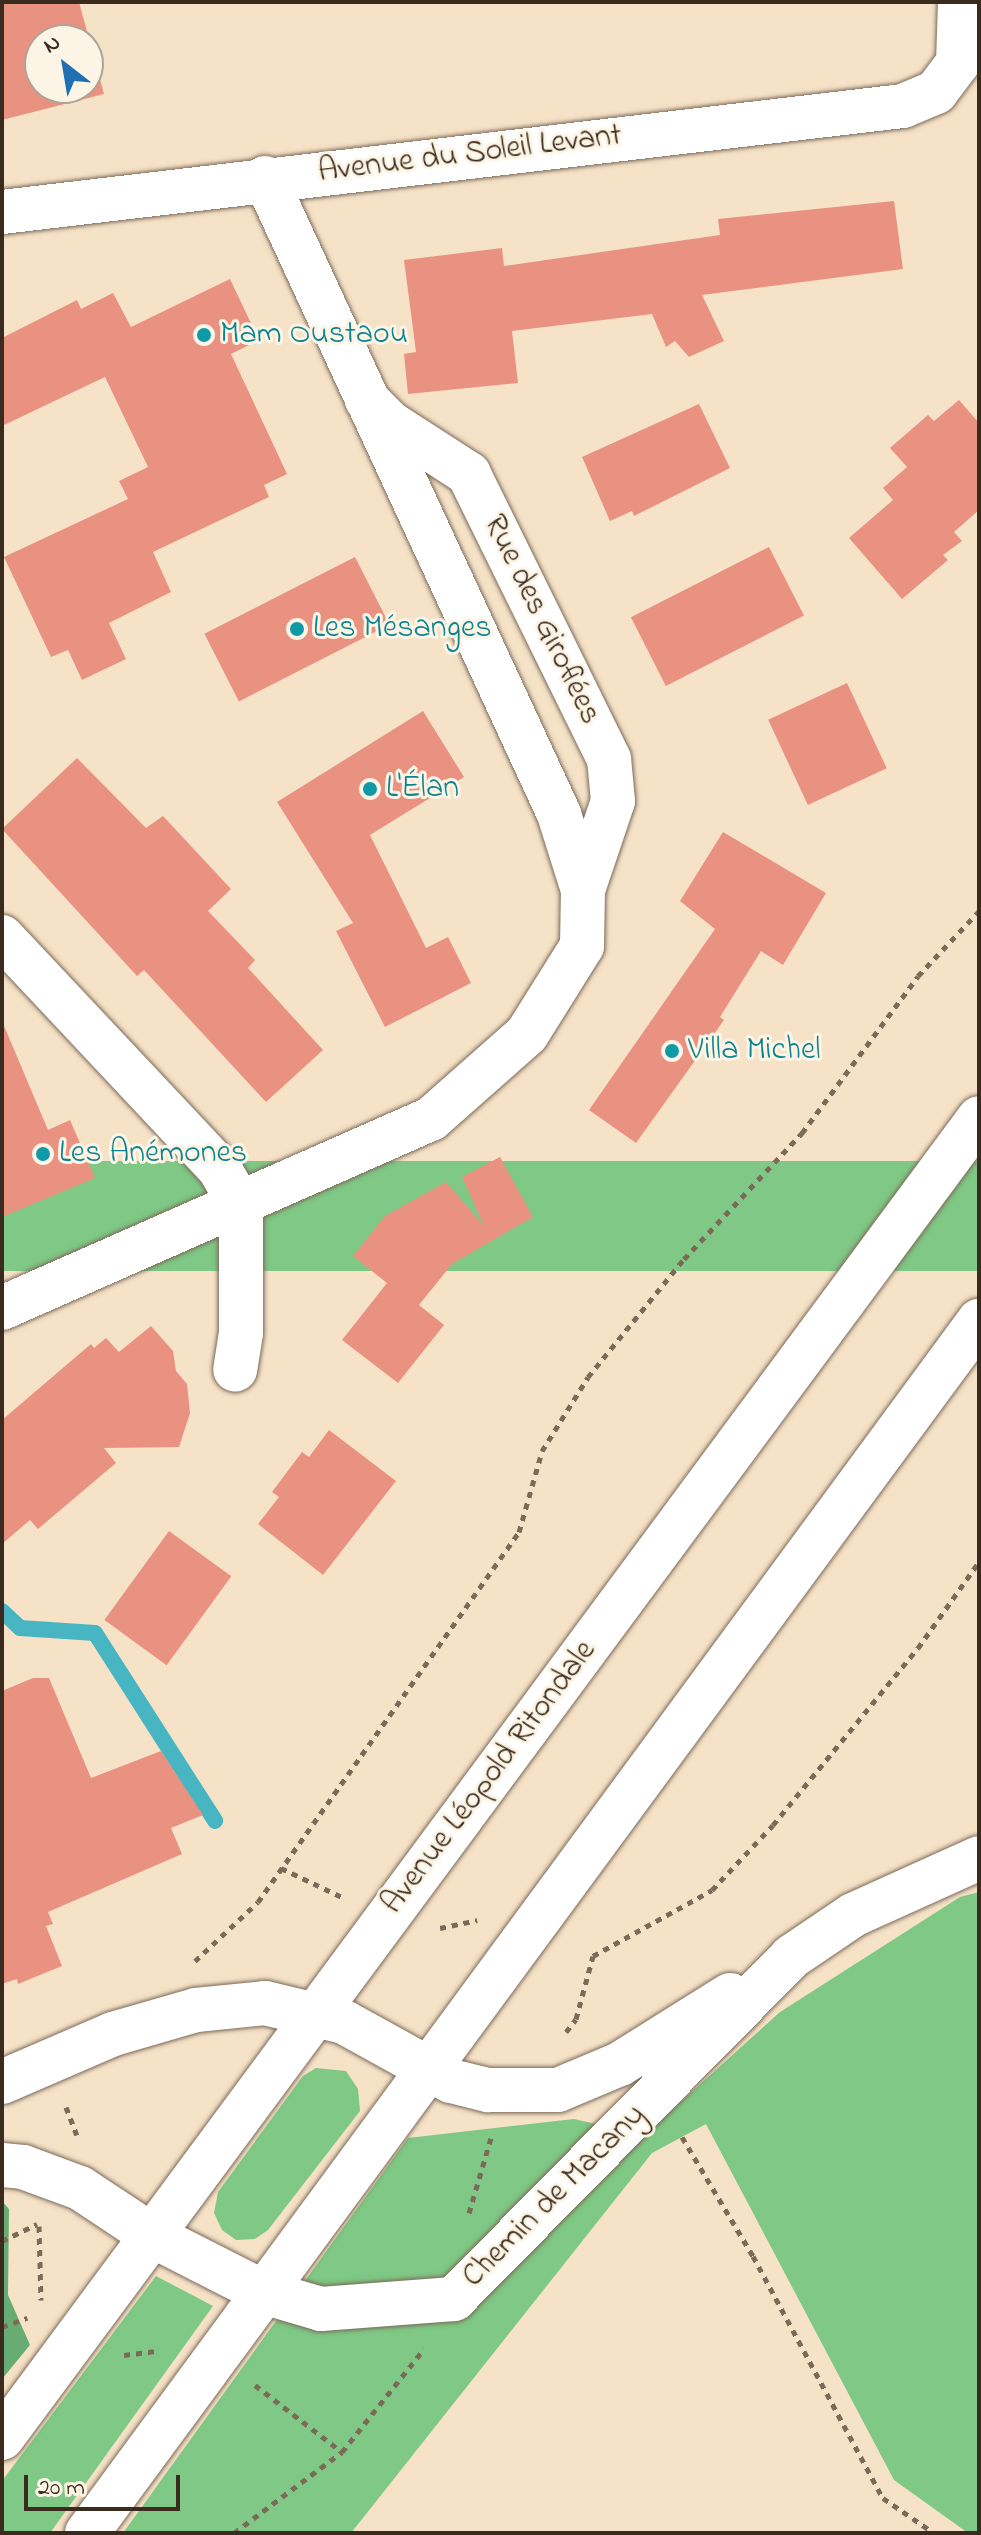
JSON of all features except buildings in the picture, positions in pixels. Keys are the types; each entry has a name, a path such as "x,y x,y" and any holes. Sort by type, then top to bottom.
{"main road":[{"name":"Avenue du Soleil Levant","path":"2,212 265,178 903,106 936,92 958,63 960,2"},
{"name":"Rue des Giroflées","path":"265,178 559,814 583,890"},
{"name":"Rue des Giroflées","path":"2,1308 241,1206 431,1119 527,1034 582,946 583,890 613,801 609,759 469,474 390,423 367,400"},
{"path":"6,947 219,1168 241,1206 241,1333 235,1370"},
{"name":"Avenue Léopold Ritondale","path":"2,2438 979,1118"},
{"path":"87,2533 426,2068 979,1321"},
{"name":"Chemin de Macany","path":"2,2082 77,2047 196,2010 265,2003 318,2012 426,2068 488,2090 558,2090 620,2064 853,1915 979,1858"},
{"name":"Chemin de Macany","path":"2,2165 23,2167 80,2188 151,2235 263,2292 321,2309 454,2299 791,1957"}],"path":[{"path":"187,1968 258,1902 519,1532 542,1451 588,1377 684,1259 802,1133 918,976 979,911"},
{"path":"559,2041 576,2019 593,1956 712,1890 773,1825 909,1660 979,1562"},
{"path":"656,2094 753,2256 883,2498 934,2533"},
{"path":"65,2103 80,2142"},
{"path":"466,2229 496,2128"},
{"path":"2,2241 39,2223 41,2313 2,2327"},
{"path":"234,2533 342,2452 415,2366 432,2336"}],"green space":[{"path":"2,1161 979,1161 979,1271 2,1271"},
{"path":"979,1892 979,2533 968,2533 894,2480 706,2124 652,2153 351,2533 123,2533 408,2138 574,2119 644,2135 780,2012 960,1897"},
{"path":"316,2068 346,2071 358,2089 360,2111 268,2230 255,2239 236,2240 222,2230 214,2213 218,2192 303,2076"},
{"path":"2,2201 9,2209 8,2295 30,2345 2,2379"},
{"path":"156,2276 213,2306 50,2533 2,2533 2,2481"}],"waterway":[{"path":"2,1611 20,1628 95,1633 215,1821"}],"place":[{"name":"Mam Oustaou","path":"204,335"},
{"name":"Les Mésanges","path":"297,629"},
{"name":"L'Élan","path":"370,789"},
{"name":"Villa Michel","path":"672,1051"},
{"name":"Les Anémones","path":"43,1154"}]}
